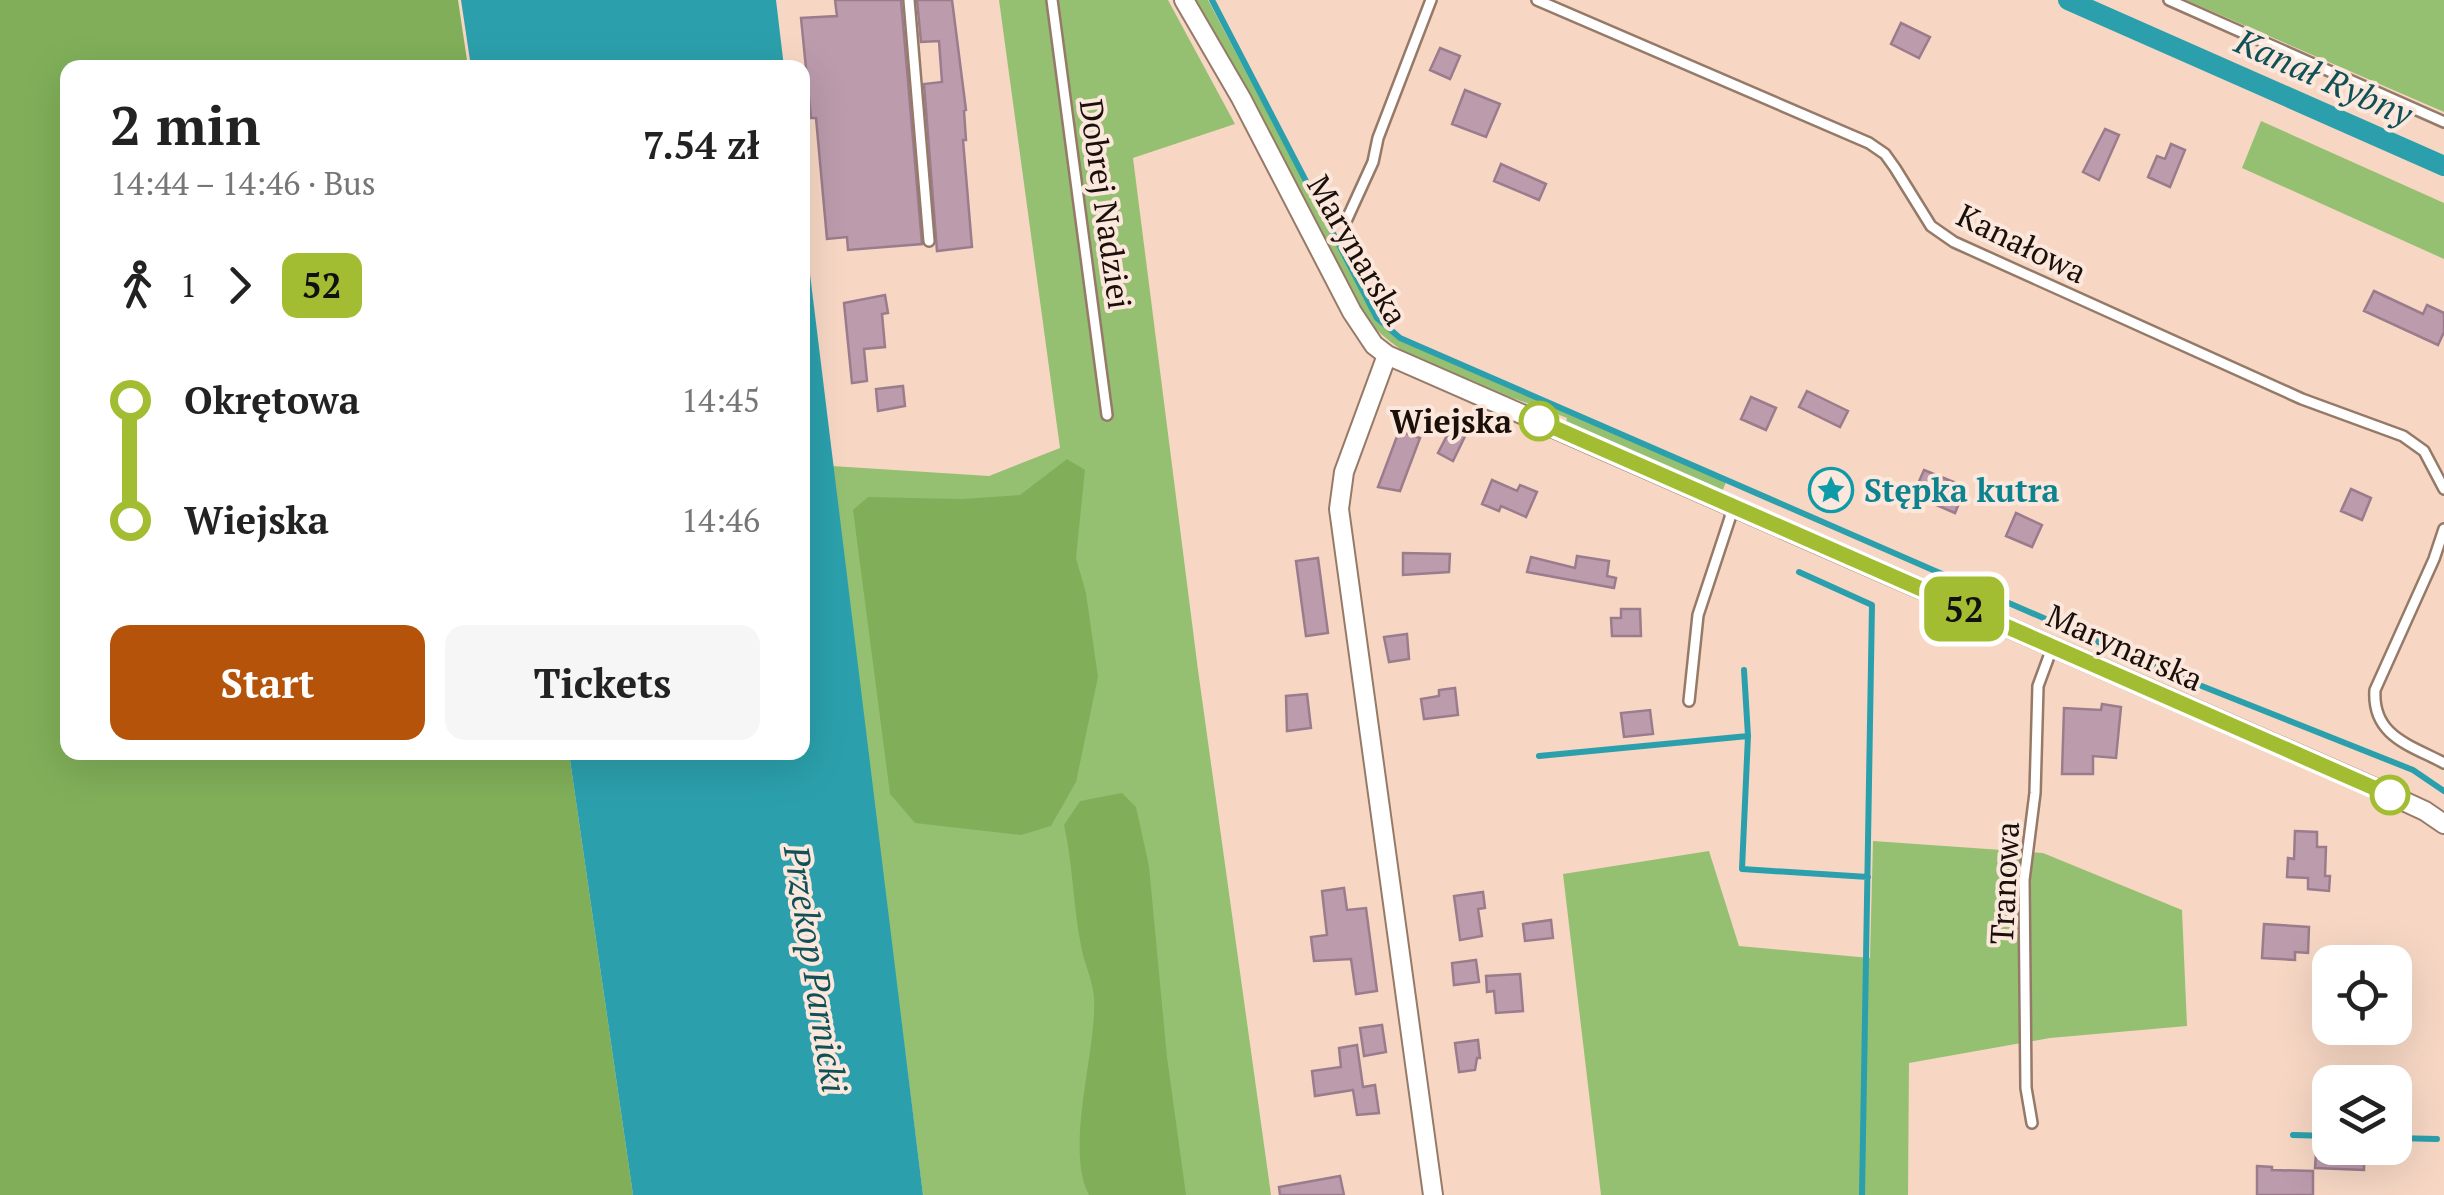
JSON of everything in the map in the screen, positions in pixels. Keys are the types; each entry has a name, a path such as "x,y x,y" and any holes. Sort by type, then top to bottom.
{"street":[{"name":"Marynarska","path":"1184,0 1241,98 1352,312 1374,344 1387,355 2442,820"},
{"path":"1387,355 1344,472 1339,520 1434,1195"}],"lane":[{"path":"909,0 929,242"},
{"name":"Dobrej Nadziei","path":"1052,0 1107,415"},
{"path":"1347,219 1373,162 1378,138 1431,0"},
{"name":"Kanałowa","path":"1537,0 1870,143 1885,154 1902,177 1931,226 1954,242 2302,399 2404,436 2424,451 2444,489"},
{"path":"2168,0 2444,122"},
{"path":"1690,701 1698,615 1731,506"},
{"path":"2444,529 2375,690 2374,707 2381,724 2395,737 2444,763"},
{"name":"Tranowa","path":"2032,1123 2026,1088 2024,880 2034,793 2038,686 2052,648"}],"green space":[{"path":"0,0 458,0 467,60 60,60 60,760 570,760 633,1195 0,1195"},
{"path":"999,0 1168,0 1235,124 1133,158 1198,670 1271,1195 923,1195 832,466 989,476 1060,448"},
{"path":"1195,0 1208,0 1378,322 1398,340 1726,482 1722,492 1566,423 1567,418 1435,369 1386,339 1367,319"},
{"path":"2186,0 2444,0 2444,112"},
{"path":"2261,121 2444,203 2444,259 2242,168"},
{"path":"1067,459 1085,470 1076,558 1086,593 1098,677 1076,782 1051,826 1021,835 915,823 890,794 853,510 868,497 961,499 1020,495"},
{"path":"1122,793 1136,807 1149,866 1167,1057 1186,1195 1089,1195 1082,1175 1080,1126 1094,998 1078,931 1064,825 1080,801"},
{"path":"1873,841 2043,853 2182,910 2187,1026 2050,1038 1909,1063 1908,1195 1601,1195 1563,874 1709,851 1739,946 1870,958"}],"water":[{"path":"461,0 776,0 783,60 470,60"},
{"name":"Przekop Parnicki","path":"810,274 923,1195 633,1195 570,760 810,760"}],"building":[{"path":"835,0 901,0 922,244 848,250 847,237 827,239 816,118 811,118 810,108 810,60 805,60 801,18 837,16"},
{"path":"917,0 952,0 966,110 963,140 972,247 937,251 924,84 942,82 939,41 921,42"},
{"path":"1901,23 1930,37 1919,58 1891,44"},
{"path":"1440,48 1460,56 1450,79 1430,70"},
{"path":"1465,90 1500,104 1486,137 1452,124"},
{"path":"2105,129 2119,135 2099,180 2083,172"},
{"path":"2171,144 2185,150 2170,187 2148,177 2157,156 2165,159"},
{"path":"1501,164 1546,184 1539,200 1494,181"},
{"path":"2374,291 2423,314 2427,305 2444,313 2444,332 2438,345 2364,311"},
{"path":"885,295 885,347 864,349 867,381 852,383 844,303"},
{"path":"903,386 905,406 878,411 876,389"},
{"path":"1807,391 1848,411 1840,427 1799,407"},
{"path":"1751,397 1776,408 1766,430 1741,419"},
{"path":"1456,418 1471,424 1453,461 1438,453"},
{"path":"1399,431 1420,438 1400,491 1378,487"},
{"path":"1924,470 1966,487 1955,513 1913,495"},
{"path":"1492,480 1517,491 1520,485 1537,492 1526,517 1501,506 1499,511 1482,504"},
{"path":"2351,489 2371,498 2362,520 2341,511"},
{"path":"2016,513 2042,525 2032,547 2006,536"},
{"path":"1403,553 1450,554 1449,572 1403,575"},
{"path":"1577,556 1609,561 1607,576 1616,578 1614,588 1527,572 1531,557 1575,568"},
{"path":"1318,558 1328,633 1306,636 1296,561"},
{"path":"1621,609 1640,609 1641,636 1612,636 1611,618 1621,618"},
{"path":"1407,634 1409,659 1389,662 1384,637"},
{"path":"1455,688 1458,715 1424,719 1421,699 1439,696 1439,690"},
{"path":"1307,694 1311,728 1287,731 1286,696"},
{"path":"2102,704 2121,707 2116,758 2093,756 2093,774 2062,774 2064,708 2101,710"},
{"path":"1650,710 1653,734 1624,737 1621,713"},
{"path":"2295,831 2317,832 2317,847 2326,847 2329,891 2308,889 2308,878 2287,877 2288,858 2294,859"},
{"path":"1344,888 1347,910 1366,908 1377,991 1356,994 1351,959 1314,961 1311,937 1327,935 1322,891"},
{"path":"1483,892 1485,908 1478,909 1482,936 1460,940 1454,896"},
{"path":"1551,920 1553,938 1525,941 1523,924"},
{"path":"2264,924 2309,927 2308,953 2295,952 2295,960 2262,958"},
{"path":"1476,960 1479,982 1454,985 1452,963"},
{"path":"1520,974 1523,1011 1496,1013 1494,991 1487,992 1486,976"},
{"path":"1382,1025 1386,1052 1364,1056 1360,1028"},
{"path":"1478,1040 1480,1058 1475,1070 1459,1072 1455,1043"},
{"path":"1357,1045 1363,1087 1375,1085 1379,1113 1357,1115 1353,1090 1315,1096 1312,1071 1341,1067 1339,1048"},
{"path":"2315,1165 2364,1165 2364,1170 2315,1168"},
{"path":"2257,1166 2313,1171 2313,1195 2257,1195"},
{"path":"1340,1176 1344,1195 1280,1195 1279,1187"}],"waterway":[{"path":"1212,0 1377,318 1400,338 2179,677 2413,770 2444,791"},
{"name":"Kanał Rybny","path":"2068,0 2444,166"},
{"path":"1799,572 1872,605 1862,1195"},
{"path":"1744,670 1748,736"},
{"path":"1539,756 1748,736 1742,869 1868,877"},
{"path":"2293,1135 2312,1136"},
{"path":"2412,1138 2437,1139"}],"bus line":[{"name":"52","path":"1539,421 2390,795"}],"place":[{"name":"Wiejska","path":"1539,421"},
{"name":"Stępka kutra","path":"1831,490"}]}
